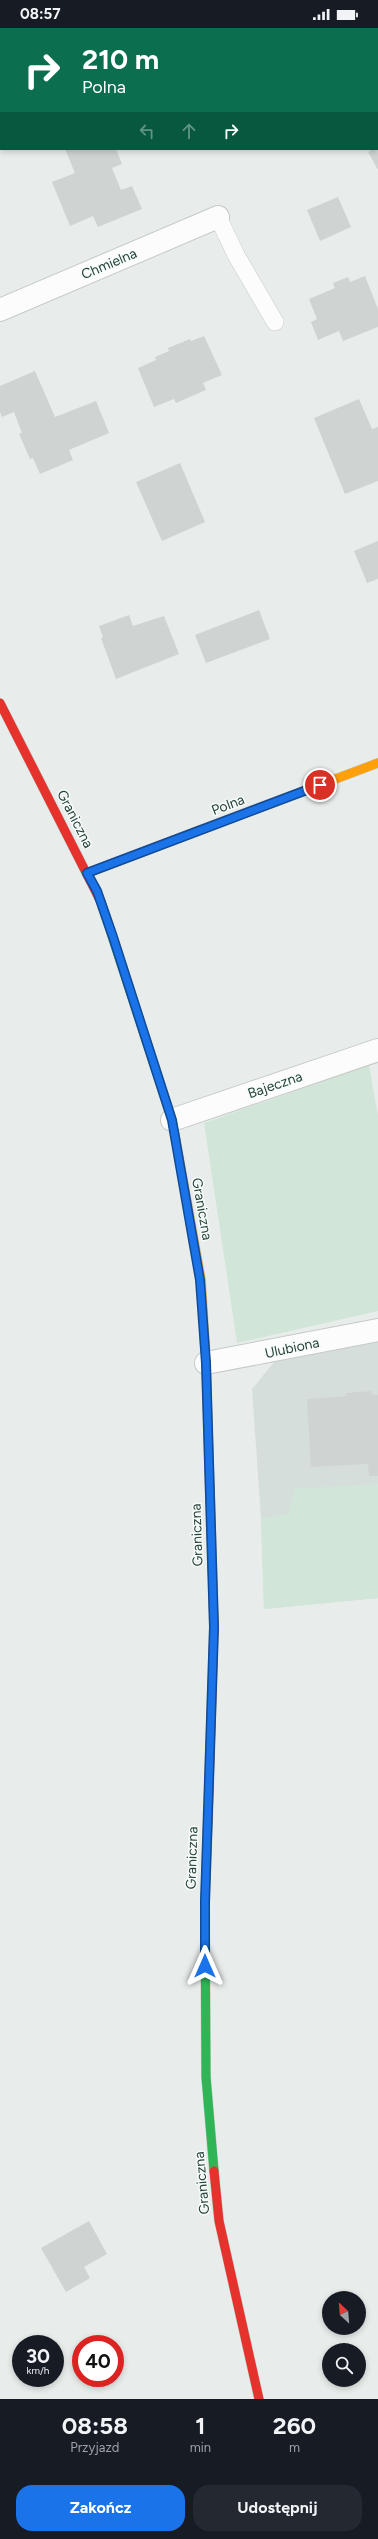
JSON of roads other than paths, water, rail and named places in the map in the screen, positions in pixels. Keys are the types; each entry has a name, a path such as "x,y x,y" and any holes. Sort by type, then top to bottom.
{"street":[{"name":"Chmielna","path":"0,310 218,217"},
{"name":"Graniczna","path":"0,703 97,891 113,937 172,1120 200,1280 206,1363 214,1627 205,1902 206,2077 219,2222 259,2399"},
{"name":"Polna","path":"87,873 378,763"},
{"name":"Bajeczna","path":"172,1120 378,1050"},
{"name":"Ulubiona","path":"206,1363 265,1354 378,1330"}],"lane":[{"path":"218,217 236,254 276,322"}]}
